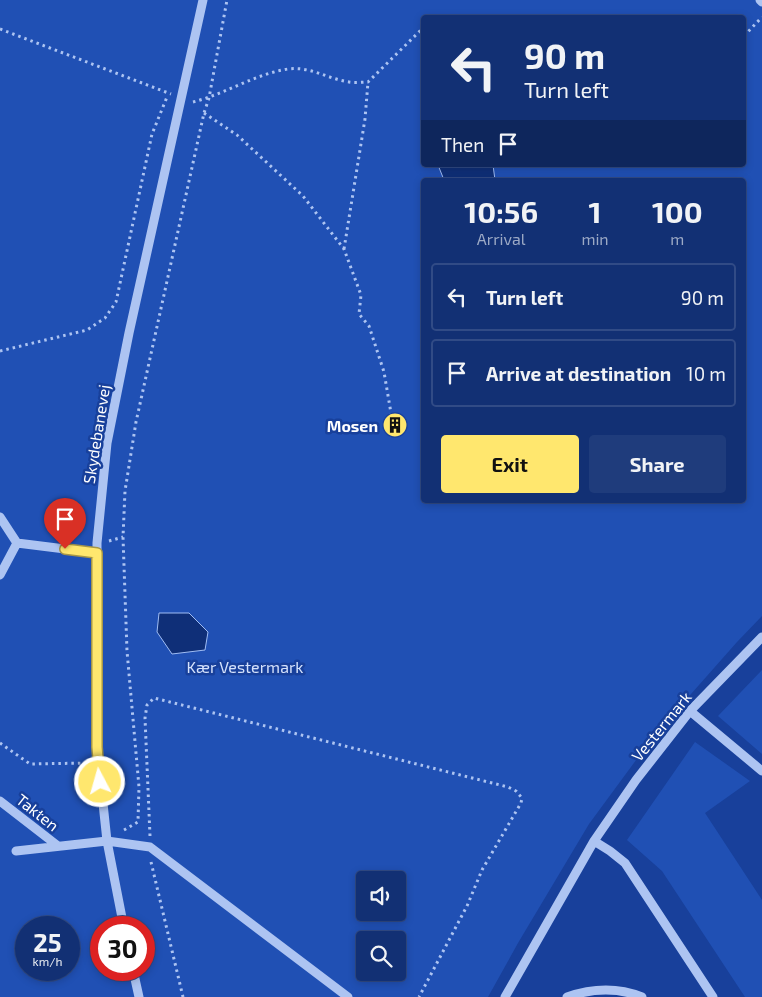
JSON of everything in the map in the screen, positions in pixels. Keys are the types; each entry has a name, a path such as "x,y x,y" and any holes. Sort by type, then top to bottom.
{"street":[{"name":"Skydebanevej","path":"122,916 107,841 98,762 97,553 107,443 203,0"},
{"path":"0,517 17,543 97,553"},
{"path":"0,575 17,543"},
{"name":"Vestermark","path":"505,997 594,841 636,780 690,711 762,637"},
{"path":"690,711 762,771"},
{"name":"Takten","path":"0,801 58,846"},
{"path":"16,850 107,841 150,847 348,997"},
{"path":"594,841 624,863 713,997"},
{"path":"135,981 139,997"},
{"path":"567,997 581,992 604,989 631,993 642,997"}],"path":[{"path":"107,841 138,822 139,787 127,651 123,537 125,491 138,413 204,113 209,98 227,0"},
{"path":"746,34 762,17"},
{"path":"0,29 192,103 209,98 239,84 289,69 307,69 349,83 368,82 421,30"},
{"path":"344,249 365,119 368,82"},
{"path":"0,351 87,330 105,318 116,302 152,134 168,93"},
{"path":"204,113 237,135 303,196 344,249 361,295 359,314 369,326 384,372 392,419"},
{"path":"145,718 147,705 154,698 499,785 516,791 522,798 521,803 482,870 468,906 419,997"},
{"path":"0,743 30,764 98,762"}],"green space":[{"name":"Kær Vestermark","path":"0,0 762,0 762,616 653,737 589,824 488,997 0,997"},
{"path":"762,670 762,754 718,716"},
{"path":"695,742 750,781 705,813 762,900 762,997 745,997 662,871 627,840"}],"shaded area":[{"path":"439,167 493,167 495,178 443,178"},
{"path":"159,613 189,613 208,632 205,650 172,654 157,632"}],"building":[{"name":"Mosen","path":"396,420 399,421 399,430 397,431 391,427 391,423"}],"place":[{"name":"Mosen","path":"395,425"}],"route":[{"path":"65,549 97,553 97,747 100,782"}]}
